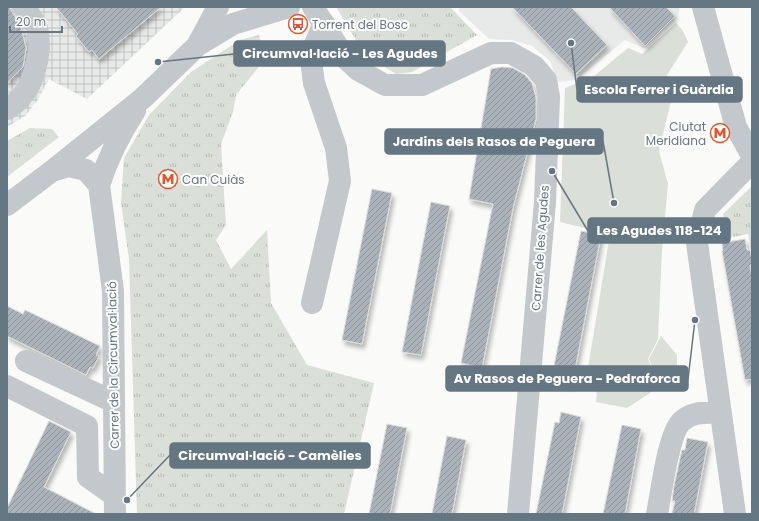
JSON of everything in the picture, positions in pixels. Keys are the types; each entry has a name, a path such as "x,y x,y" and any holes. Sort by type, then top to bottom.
{"street":[{"path":"7,109 15,104 31,85 37,68 39,42 37,26 24,7"},
{"path":"198,46 218,7"},
{"path":"242,7 250,12 262,15"},
{"path":"7,206 143,98 198,46 232,24 289,7"},
{"path":"704,7 736,127 752,156"},
{"name":"Carrer de les Agudes","path":"312,303 340,181 336,148 314,83 312,68 312,51 319,15"},
{"name":"Carrer de les Agudes","path":"319,15 345,58 358,70 385,85 422,85 490,53 511,53 534,66 546,80 549,97 544,202 518,514"},
{"path":"99,185 120,133 143,98"},
{"path":"735,514 697,243 705,210 752,162"},
{"path":"52,171 70,166 79,168 92,176 99,185"},
{"name":"Carrer de la Circumval·lació","path":"99,185 113,291 115,505"},
{"path":"26,361 114,402"},
{"path":"7,386 87,426 88,477 115,505"},
{"path":"657,514 671,444 676,428 681,422 692,415 699,413 720,413"}],"shaded area":[{"path":"7,7 185,7 87,99 49,79 37,101 25,116 7,127"},
{"path":"461,7 680,7 678,17 644,48 625,40 576,80 558,82 550,61 532,46 512,40 489,39 458,10"}],"green space":[{"path":"336,7 450,7 477,35 412,72 396,74 365,55"},
{"path":"676,23 683,31 688,42 667,75 673,92 659,151 668,184 662,250 658,339 648,359 659,387 627,408 596,402 597,394 587,374 610,234 560,222 565,88 593,77 628,48 642,54"},
{"path":"259,35 265,59 236,95 233,112 221,144 226,225 216,240 231,269 267,230 271,303 307,365 374,383 344,514 137,514 129,259 121,203 124,158 149,115 191,72 240,40"},
{"path":"30,128 52,129 59,137 7,177 7,141"},
{"path":"752,186 752,256 748,234 728,238 723,214"},
{"path":"661,336 677,355 677,378 661,387 649,359"}],"building":[{"path":"7,7 9,7 21,27 26,48 23,67 7,83"},
{"path":"56,7 161,7 99,59 92,50 89,52 76,36 78,34"},
{"path":"512,7 571,7 607,45 576,74"},
{"path":"609,7 666,7 675,16 645,46"},
{"path":"502,67 513,68 525,75 532,83 536,98 536,119 513,208 482,368 461,363 493,204 469,199 491,69"},
{"path":"372,189 392,193 362,344 342,340"},
{"path":"431,202 450,206 421,355 402,352"},
{"path":"581,231 601,235 572,385 551,381"},
{"path":"745,239 747,250 750,250 752,260 752,265 750,265 752,279 752,379 745,380 722,251 722,243"},
{"path":"7,306 23,314 25,310 100,346 96,355 99,356 93,368 90,367 86,375 7,336"},
{"path":"561,412 581,417 562,514 536,514 555,422 559,423"},
{"path":"49,421 71,432 44,487 96,514 7,514 7,508"},
{"path":"387,424 407,428 390,514 369,514"},
{"path":"622,425 641,429 625,514 603,514"},
{"path":"447,436 466,440 452,514 432,514"},
{"path":"687,438 708,442 694,514 672,514 675,501 672,501 674,486 682,450 685,450"}],"place":[{"name":"Torrent del Bosc","path":"298,24"},
{"name":"Escola Ferrer i Guàrdia","path":"571,43"},
{"name":"Circumval·lació - Les Agudes","path":"158,62"},
{"name":"Ciutat Meridiana","path":"720,133"},
{"name":"Les Agudes 118-124","path":"552,171"},
{"name":"Can Cuiàs","path":"168,179"},
{"name":"Jardins dels Rasos de Peguera","path":"614,203"},
{"name":"Av Rasos de Peguera - Pedraforca","path":"695,320"},
{"name":"Circumval·lació - Camèlies","path":"127,500"}]}
